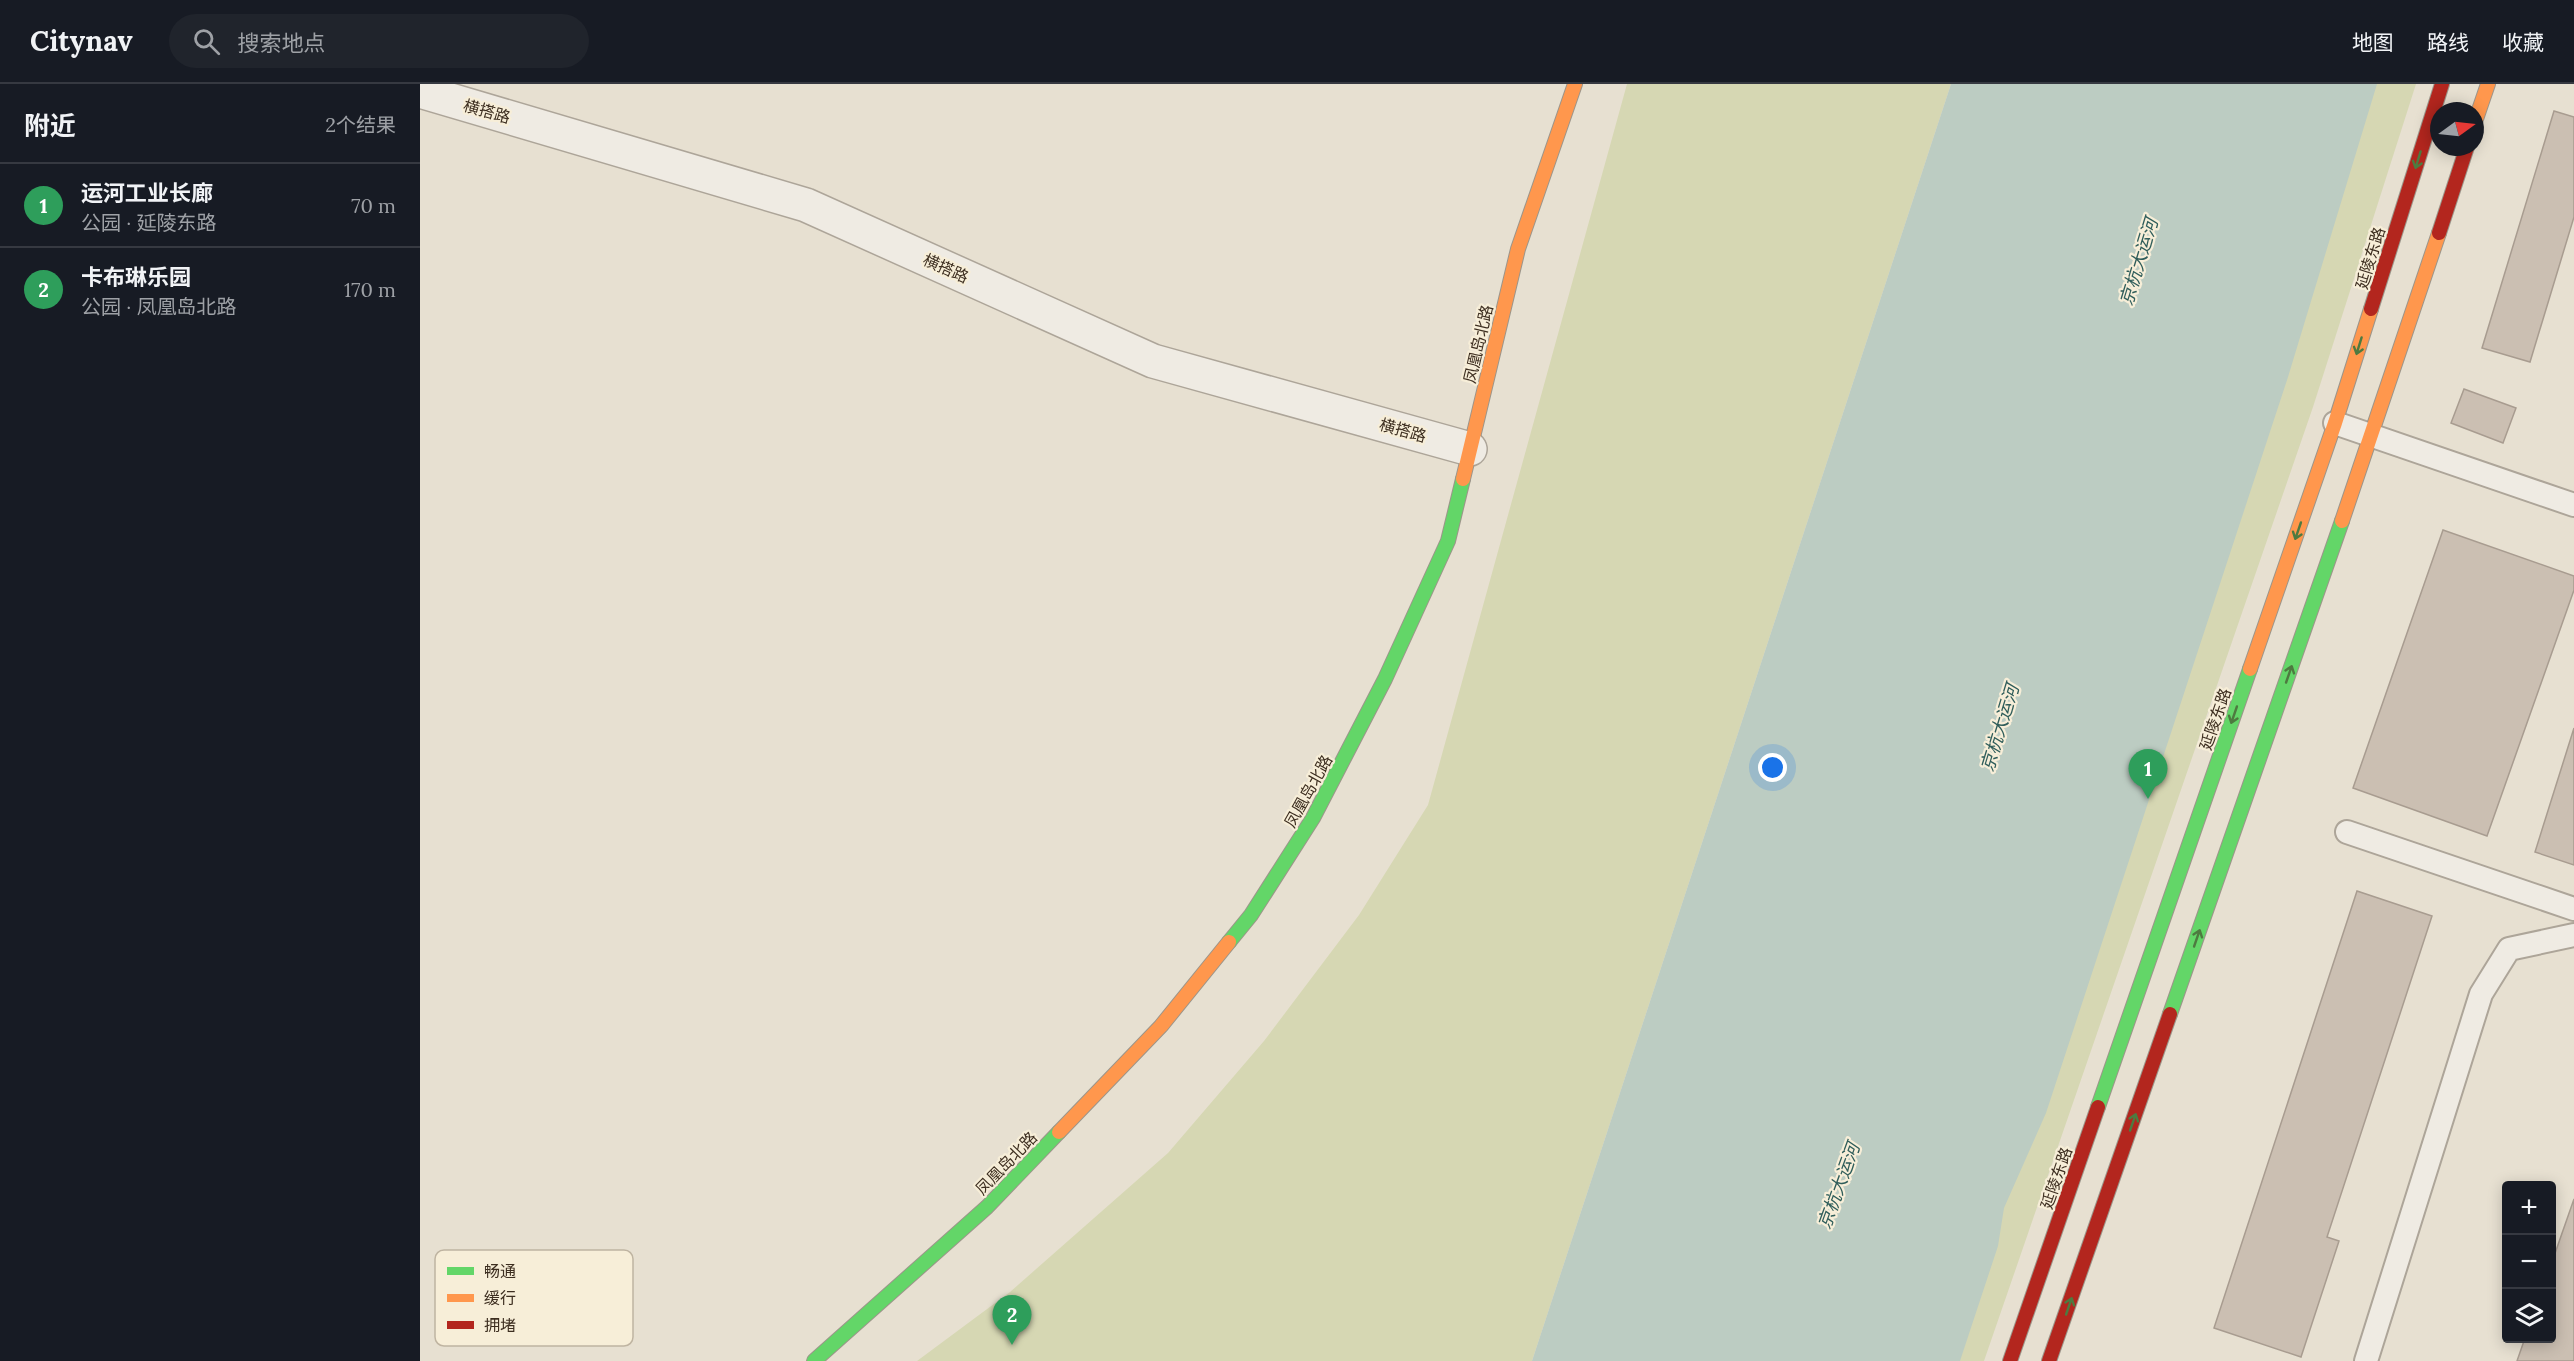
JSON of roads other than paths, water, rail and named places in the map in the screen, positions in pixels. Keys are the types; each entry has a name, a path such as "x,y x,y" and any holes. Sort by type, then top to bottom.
{"main road":[{"name":"凤凰岛北路","path":"814,1361 987,1207 1161,1026 1251,915 1313,819 1385,679 1448,541 1518,249 1575,84"},
{"name":"延陵东路","path":"2010,1361 2335,423 2442,84"},
{"path":"2482,102 2488,84"},
{"path":"2049,1361 2372,436 2464,156"}],"street":[{"name":"横搭路","path":"420,91 806,205 1153,361 1470,449"}],"lane":[{"path":"2335,423 2574,505"},
{"path":"2347,832 2574,909"},
{"path":"2366,1361 2481,994 2509,949 2574,935"}],"water":[{"name":"京杭大运河","path":"1951,84 2377,84 2288,377 2046,1113 2004,1208 1998,1246 1960,1361 1532,1361"}],"place":[{"name":"运河工业长廊","path":"2148,799"},
{"name":"卡布琳乐园","path":"1012,1345"}]}
